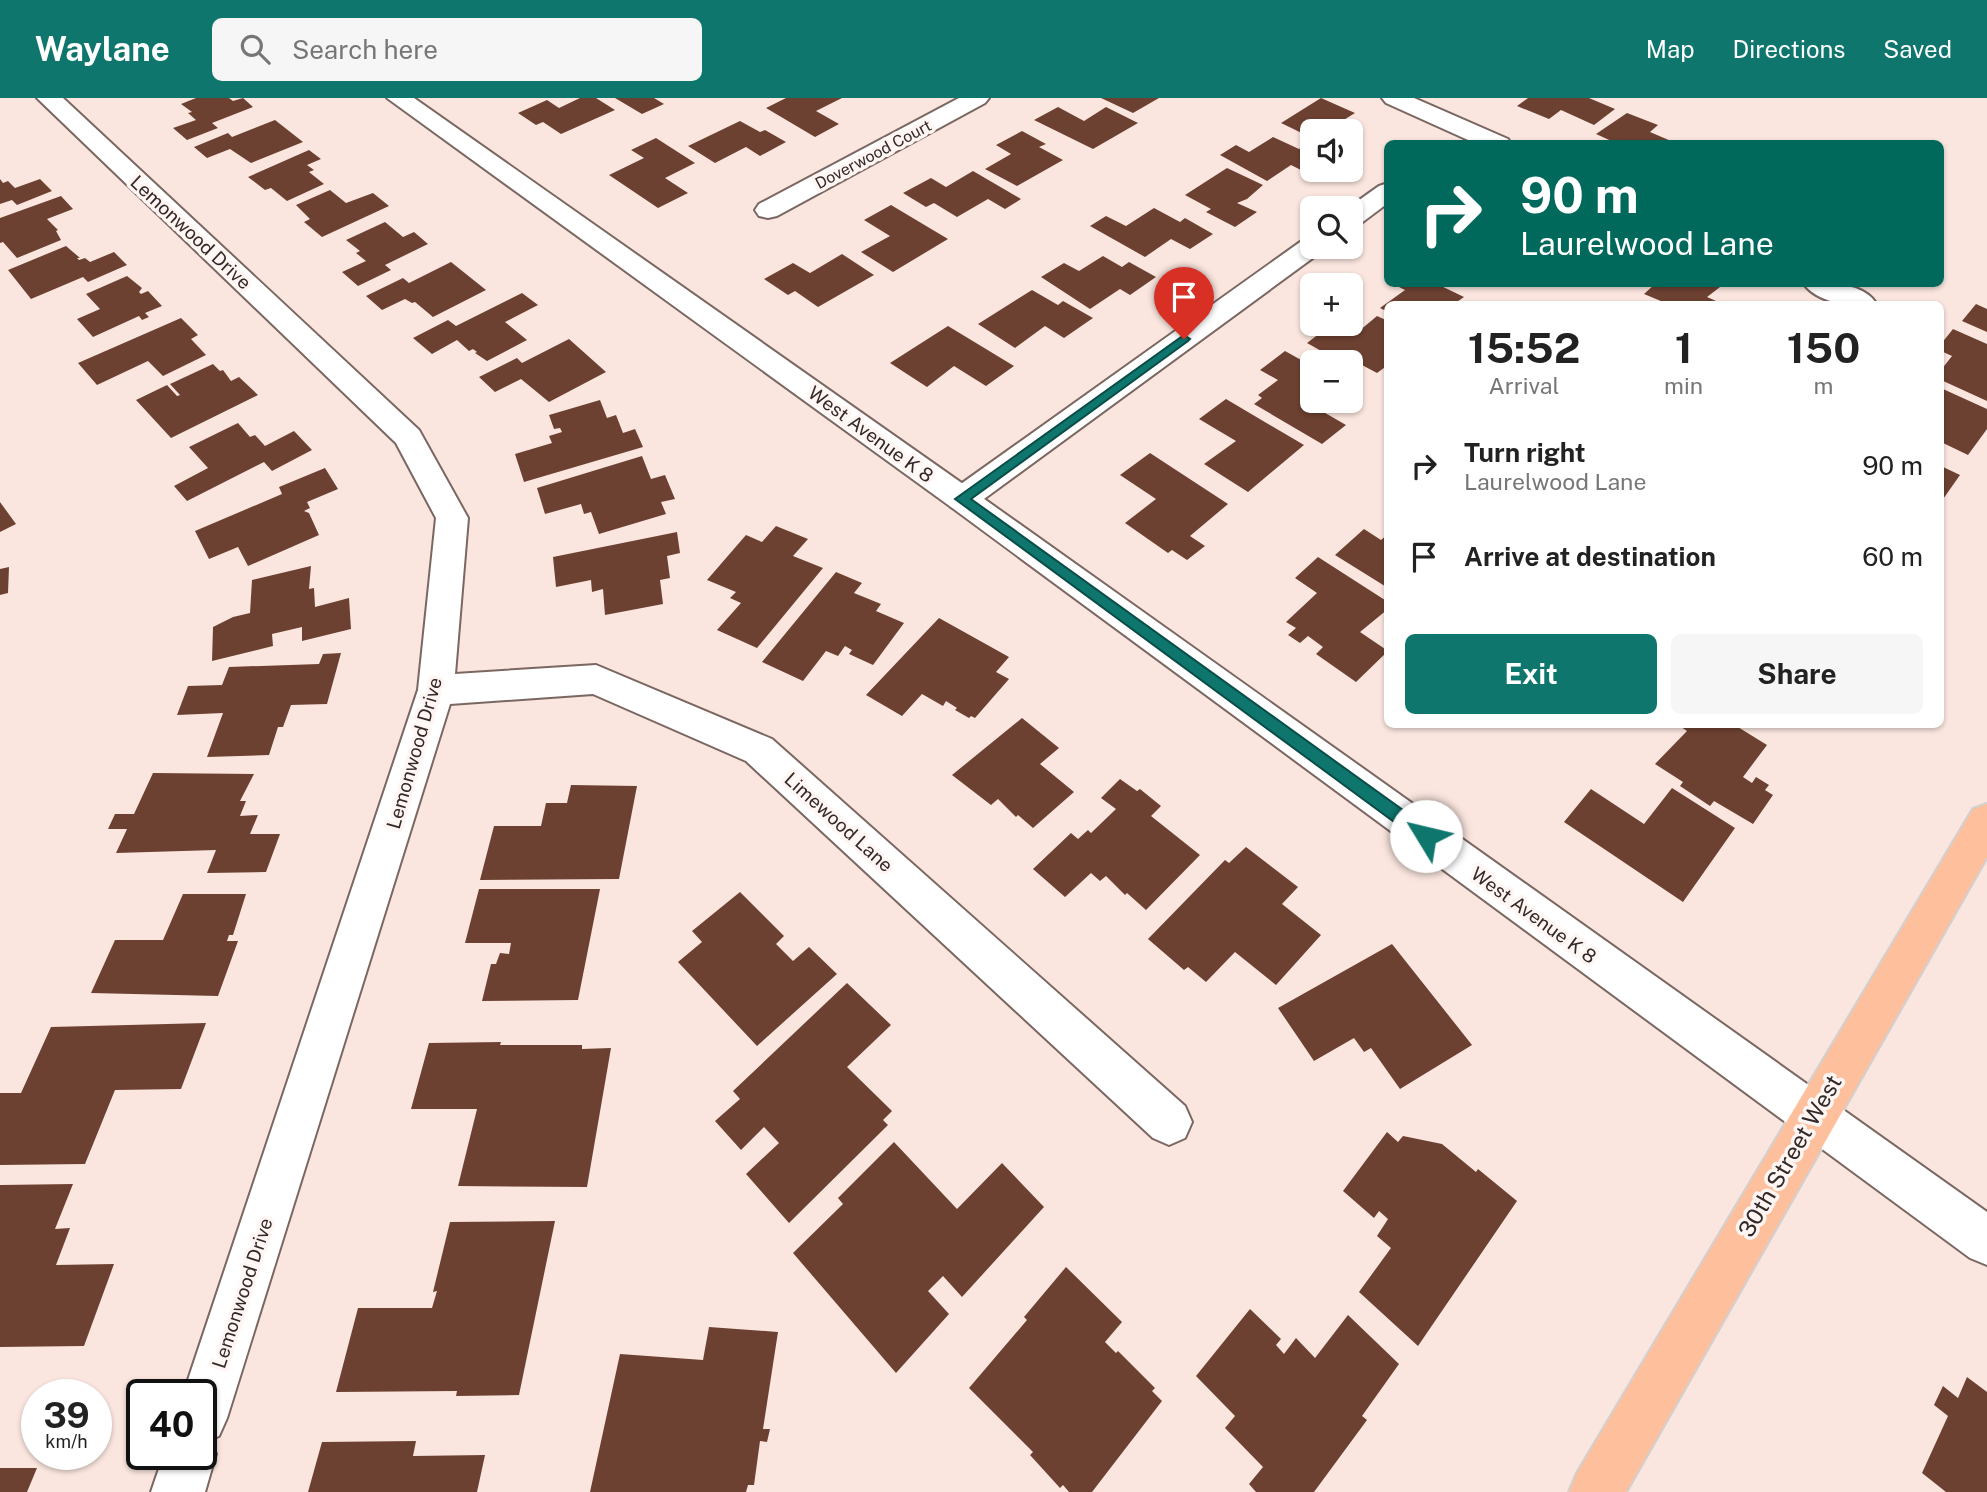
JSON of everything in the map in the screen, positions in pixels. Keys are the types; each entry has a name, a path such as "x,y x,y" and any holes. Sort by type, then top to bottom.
{"main road":[{"name":"30th Street West","path":"1596,1492 1812,1116 1987,821"}],"street":[{"name":"Lemonwood Drive","path":"49,98 408,437 452,518 436,690 214,1379"},
{"name":"West Avenue K 8","path":"400,98 962,499 1987,1241"},
{"name":"Doverwood Court","path":"768,210 977,98"},
{"path":"1394,98 1462,137"},
{"path":"1363,209 1384,194"},
{"path":"962,499 1300,255"},
{"path":"1829,287 1867,297"},
{"name":"Limewood Lane","path":"436,690 596,679 759,750 1169,1122"},
{"path":"177,1492 185,1470"}],"building":[{"path":"196,98 229,98 233,101 243,98 253,107 212,123 218,128 187,140 173,128 196,120 188,113 192,112 181,104"},
{"path":"580,98 596,98 615,110 561,134 543,122 536,125 518,113 547,100 559,108"},
{"path":"615,98 654,98 664,104 642,114"},
{"path":"786,98 842,98 816,111 839,124 815,137 766,108"},
{"path":"1101,98 1159,98 1133,113"},
{"path":"1321,98 1355,113 1345,119 1300,119 1300,132 1281,123"},
{"path":"1528,98 1589,98 1615,109 1594,125 1561,110 1549,119 1517,106"},
{"path":"1058,107 1084,121 1106,107 1138,123 1093,149 1034,120"},
{"path":"1627,113 1658,125 1650,132 1669,140 1609,140 1596,134"},
{"path":"275,120 303,142 251,163 230,149 207,158 194,147 228,133 232,137"},
{"path":"740,121 760,132 765,130 786,142 760,156 746,147 715,163 688,146"},
{"path":"1022,131 1046,144 1039,147 1063,160 1017,186 985,169 1011,154 996,145"},
{"path":"1273,137 1300,148 1300,170 1291,165 1267,181 1220,155 1236,145 1249,152"},
{"path":"656,138 695,163 665,178 688,193 658,208 609,175 644,158 631,150"},
{"path":"309,150 321,159 307,165 314,170 309,172 324,184 287,201 271,188 265,190 248,177"},
{"path":"1227,168 1263,185 1247,199 1237,203 1257,212 1235,227 1206,212 1211,209 1185,195"},
{"path":"973,171 1021,199 1005,209 988,199 957,217 934,203 926,207 903,193 931,178 946,187"},
{"path":"0,179 3,183 8,181 15,188 40,179 52,191 17,205 12,200 0,204"},
{"path":"330,190 346,203 373,193 389,206 322,237 304,222 310,219 296,205"},
{"path":"61,196 73,209 47,219 58,230 56,231 61,240 17,258 3,242 0,243 0,218"},
{"path":"891,205 948,239 893,272 861,252 890,236 864,220"},
{"path":"1154,208 1180,222 1185,218 1213,234 1190,249 1171,239 1145,257 1090,226 1106,216 1126,226"},
{"path":"385,222 403,237 414,232 428,244 385,265 391,270 358,286 342,272 366,261 356,253 360,251 346,240"},
{"path":"66,246 79,260 85,258 90,262 114,252 127,265 88,282 83,277 31,299 8,270"},
{"path":"842,254 874,275 818,307 795,291 788,295 764,279 793,263 810,273"},
{"path":"1103,256 1122,267 1129,262 1156,277 1130,295 1120,289 1090,309 1041,277 1064,263 1079,271"},
{"path":"451,262 486,290 433,317 415,302 405,299 382,310 366,296 403,278 409,283"},
{"path":"127,276 142,288 139,292 141,294 148,291 162,306 145,313 149,317 142,320 139,316 93,337 77,319 100,309 86,294"},
{"path":"1399,287 1443,287 1464,297 1458,301 1390,301 1405,290"},
{"path":"1652,287 1720,287 1707,297 1716,301 1661,301 1644,294"},
{"path":"1032,290 1058,305 1063,301 1093,318 1064,338 1045,326 1015,348 978,324"},
{"path":"522,293 538,305 505,322 527,340 487,361 473,349 469,351 457,340 432,354 413,338 448,320 456,326"},
{"path":"1976,304 1987,309 1987,332 1962,321"},
{"path":"1377,316 1384,319 1384,368 1377,373 1363,366 1363,350 1319,350 1307,343 1316,336 1363,336 1363,328"},
{"path":"181,318 198,335 191,339 206,355 163,376 148,361 97,385 78,363"},
{"path":"948,326 1014,366 986,386 954,366 927,387 890,363"},
{"path":"1953,329 1987,344 1987,401 1944,381 1944,366 1952,356 1944,352 1944,340"},
{"path":"569,339 606,372 549,402 521,379 495,392 479,377 517,358 522,363"},
{"path":"1285,351 1300,359 1300,413 1325,413 1346,425 1322,444 1254,404 1262,398 1258,395 1278,380 1260,370"},
{"path":"213,364 220,371 223,370 231,381 239,377 258,395 171,438 136,400 167,385 177,396 180,395 170,384"},
{"path":"1944,389 1987,409 1987,429 1968,455 1944,443"},
{"path":"1226,399 1304,445 1248,492 1204,464 1236,441 1199,419"},
{"path":"600,400 607,418 616,415 623,433 635,429 643,447 524,482 515,454 552,443 549,436 562,432 560,428 554,429 549,415"},
{"path":"238,423 250,437 255,435 265,446 294,431 312,450 272,471 264,462 187,501 174,486 208,468 189,447"},
{"path":"1150,453 1228,504 1190,536 1205,546 1187,560 1172,550 1168,553 1125,523 1156,499 1120,475"},
{"path":"642,456 651,479 665,475 675,499 661,502 666,514 599,534 591,512 584,514 581,504 545,514 537,488"},
{"path":"1944,467 1960,475 1944,498"},
{"path":"325,468 338,489 307,502 310,508 304,511 309,513 319,535 248,566 238,547 209,559 195,531 282,494 279,487"},
{"path":"0,502 16,524 0,532"},
{"path":"776,526 808,539 793,556 823,568 757,648 717,630 741,603 730,598 736,592 707,580 746,535 762,542"},
{"path":"1364,529 1381,540 1384,537 1384,586 1335,555"},
{"path":"677,532 680,553 667,556 670,578 660,580 663,604 605,615 603,589 592,592 591,580 556,587 553,557"},
{"path":"1318,557 1384,599 1384,612 1360,632 1384,648 1384,655 1356,682 1316,654 1323,647 1308,636 1300,643 1288,635 1296,628 1286,622 1317,593 1295,578"},
{"path":"311,566 309,589 314,588 315,607 349,598 351,629 302,641 302,627 272,634 273,646 212,661 213,627 233,617 250,613 252,580"},
{"path":"9,567 8,593 0,595 0,569"},
{"path":"836,572 862,583 854,593 881,604 876,611 904,623 873,665 849,654 852,650 845,646 838,656 826,651 803,681 762,662"},
{"path":"939,618 1009,657 996,672 1009,679 975,718 969,718 955,710 957,708 946,701 943,706 922,694 902,716 866,695"},
{"path":"341,653 327,704 291,705 283,727 278,727 269,755 207,757 223,713 177,715 188,686 222,685 229,667 319,664 323,654"},
{"path":"1022,718 1059,748 1040,764 1074,792 1033,828 1018,815 1016,817 998,799 991,805 952,775"},
{"path":"1683,728 1739,728 1767,745 1743,777 1752,783 1756,777 1769,785 1765,790 1773,795 1753,824 1714,801 1710,806 1680,786 1683,782 1655,764 1687,731"},
{"path":"153,773 254,774 240,801 246,801 240,816 258,815 250,834 280,834 266,872 207,873 216,850 116,853 127,829 108,829 115,814 134,814"},
{"path":"1120,779 1137,791 1140,789 1161,806 1151,816 1200,855 1146,910 1127,893 1125,895 1106,876 1100,881 1091,873 1065,897 1033,869 1071,833 1078,839 1088,830 1091,833 1116,809 1101,798"},
{"path":"571,785 637,786 619,879 480,880 494,826 541,826 546,803 567,803"},
{"path":"1672,788 1735,828 1683,902 1564,822 1591,789 1644,824"},
{"path":"1246,847 1298,887 1282,904 1321,935 1276,985 1235,952 1206,982 1188,967 1184,970 1148,939 1225,860 1229,863"},
{"path":"479,889 600,889 578,1000 482,1001 491,964 496,964 500,953 509,954 511,943 465,943"},
{"path":"740,892 784,936 776,944 793,961 809,947 837,974 757,1046 678,962 702,942 692,931"},
{"path":"183,894 246,894 233,935 229,935 227,941 238,941 218,996 91,993 115,940 163,940"},
{"path":"1392,944 1472,1045 1400,1089 1371,1048 1364,1052 1354,1038 1314,1061 1278,1008"},
{"path":"847,983 891,1025 847,1067 892,1111 883,1120 888,1125 789,1223 746,1174 779,1143 764,1127 741,1150 715,1121 740,1099 733,1091"},
{"path":"206,1023 181,1089 115,1090 85,1164 0,1165 0,1093 21,1093 51,1027"},
{"path":"501,1042 500,1045 582,1045 582,1049 611,1048 587,1187 458,1186 477,1109 411,1109 429,1043"},
{"path":"1387,1132 1398,1142 1403,1136 1442,1144 1517,1201 1418,1346 1359,1292 1391,1248 1377,1236 1388,1219 1379,1211 1374,1218 1343,1191"},
{"path":"894,1142 957,1209 1002,1163 1044,1207 962,1297 943,1276 928,1291 949,1314 896,1373 793,1253 843,1204 838,1198"},
{"path":"73,1184 55,1229 70,1228 56,1265 114,1264 84,1346 0,1347 0,1185"},
{"path":"555,1221 519,1395 456,1396 457,1391 336,1392 358,1308 432,1308 437,1291 433,1292 450,1222"},
{"path":"1066,1267 1122,1322 1105,1342 1116,1353 1118,1351 1155,1388 1152,1391 1162,1401 1092,1492 1069,1492 1063,1485 1060,1488 1030,1455 1033,1452 969,1388 1027,1320 1024,1317"},
{"path":"1250,1309 1281,1339 1276,1345 1284,1354 1296,1338 1315,1358 1348,1315 1399,1364 1362,1416 1367,1420 1314,1492 1256,1492 1249,1484 1263,1467 1225,1428 1235,1416 1196,1376"},
{"path":"709,1327 778,1332 763,1429 770,1429 767,1442 760,1441 754,1485 748,1485 746,1492 590,1492 620,1354 703,1360"},
{"path":"1967,1377 1987,1392 1987,1492 1946,1492 1922,1473 1948,1416 1934,1405 1943,1386 1958,1398"},
{"path":"416,1441 413,1456 485,1455 477,1492 308,1492 322,1442"},
{"path":"0,1468 36,1470 27,1492 0,1492"}],"route":[{"path":"1184,339 962,499 1426,836"}]}
